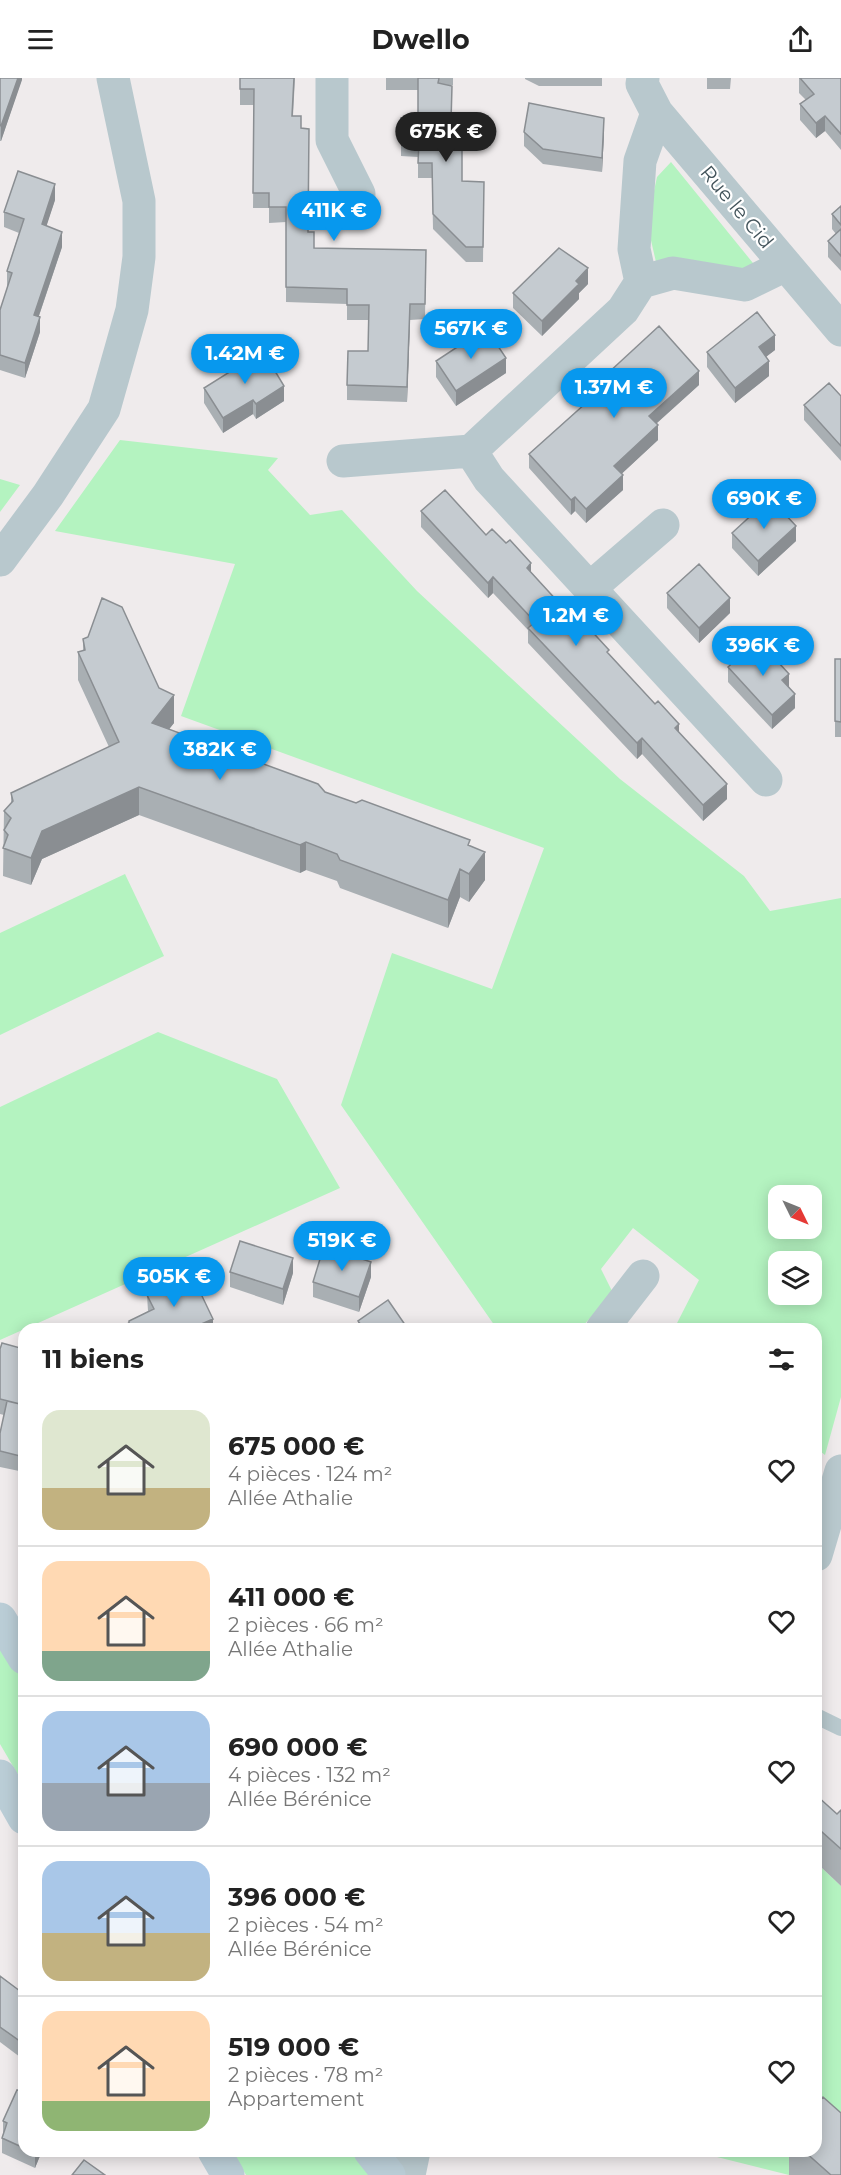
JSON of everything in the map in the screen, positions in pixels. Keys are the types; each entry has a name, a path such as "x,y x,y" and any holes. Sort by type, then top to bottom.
{"main road":[{"path":"0,1619 18,1648"},
{"path":"0,1776 18,1808"},
{"path":"218,2157 228,2175"},
{"path":"375,2157 389,2175"}],"street":[{"path":"0,560 48,495 104,409 132,309 139,257 139,201 113,78"},
{"path":"332,78 332,140 359,194"},
{"name":"Rue le Cid","path":"643,78 642,84 657,113 841,330"},
{"path":"641,282 634,249 640,161 657,113"},
{"path":"343,461 471,452 623,310 641,282 673,273 745,285 786,265"},
{"path":"471,452 489,478 766,780"},
{"path":"590,588 663,525"},
{"path":"607,1323 643,1276"},
{"path":"822,1535 841,1471"},
{"path":"409,2175 413,2157"}],"lane":[{"path":"822,1719 841,1728"}],"green space":[{"path":"671,162 757,268 738,276 656,262 647,223 657,177"},
{"path":"120,440 278,458 268,470 310,515 342,510 417,591 620,779 744,876 770,911 841,898 841,1397 825,1455 822,1453 822,1323 677,1323 699,1280 633,1228 601,1269 613,1293 586,1323 493,1323 341,1105 392,953 492,989 544,848 181,716 235,564 55,531"},
{"path":"0,479 20,485 0,512"},
{"path":"125,874 164,956 0,1035 0,933"},
{"path":"158,1032 277,1079 340,1188 38,1323 18,1323 18,1332 0,1340 0,1107"},
{"path":"0,1626 18,1654 18,1775 0,1744"},
{"path":"822,1868 841,1886 841,2150 822,2144"},
{"path":"236,2157 356,2157 370,2175 246,2175"},
{"path":"717,2157 804,2157 789,2175"}],"building":[{"path":"0,78 18,78 1,126 0,125"},
{"path":"240,78 294,78 292,116 301,116 301,128 309,129 308,232 314,232 314,248 426,250 425,304 410,304 407,387 347,385 348,351 368,351 369,305 347,305 347,289 286,287 286,207 269,207 269,193 253,193 254,89 240,89"},
{"path":"418,78 439,78 438,83 452,86 451,122 462,123 462,181 484,182 483,247 466,247 433,214 432,163 418,163 419,141 401,141 401,118 418,117"},
{"path":"800,78 841,78 841,134 825,116 816,123 800,104 814,94"},
{"path":"529,103 604,118 602,158 543,149 524,132"},
{"path":"18,171 55,184 42,224 62,232 34,315 40,317 25,363 0,355 0,310 12,273 7,271 24,219 4,212"},
{"path":"841,206 841,225 832,214"},
{"path":"841,229 841,256 828,241"},
{"path":"559,248 588,268 576,281 579,284 542,321 513,293"},
{"path":"757,312 775,335 759,347 769,361 735,388 707,352"},
{"path":"659,326 699,371 649,416 658,425 614,466 623,475 586,509 575,497 571,500 529,454 586,403 581,398"},
{"path":"486,328 506,358 456,391 436,361"},
{"path":"263,351 284,386 256,404 253,400 223,418 204,388"},
{"path":"829,383 841,396 841,446 804,405"},
{"path":"445,490 486,535 492,529 506,543 510,540 531,563 527,568 571,616 574,612 655,704 658,701 679,724 675,728 727,784 703,805 642,738 637,743 528,628 535,622 493,577 488,583 421,511"},
{"path":"770,498 796,526 758,561 732,533"},
{"path":"699,564 730,598 699,628 667,593"},
{"path":"102,598 122,607 159,688 174,695 152,723 318,784 325,792 356,803 362,800 470,840 468,845 485,852 469,874 460,869 448,900 340,860 337,854 306,842 300,845 139,787 42,831 31,858 3,848 8,835 4,830 11,818 4,811 13,801 11,793 119,742 78,652 85,650 83,639 88,637"},
{"path":"758,640 789,674 782,680 795,694 772,715 728,667"},
{"path":"835,659 841,659 841,722 835,721"},
{"path":"240,1241 293,1258 283,1289 230,1272"},
{"path":"324,1246 371,1262 359,1297 313,1282"},
{"path":"191,1273 213,1319 204,1323 129,1323 154,1309 147,1295"},
{"path":"388,1300 404,1323 360,1323 358,1321"},
{"path":"2,1343 18,1347 18,1404 0,1399"},
{"path":"7,1401 18,1404 18,1456 0,1451 0,1433"},
{"path":"822,1800 837,1814 841,1810 841,1849 822,1832"},
{"path":"0,1976 18,1990 18,2040 0,2027"},
{"path":"17,2090 18,2145 2,2138 7,2123 3,2121"},
{"path":"822,2098 841,2113 841,2175 831,2175 811,2157 822,2157"},
{"path":"84,2160 105,2175 72,2175"}]}
